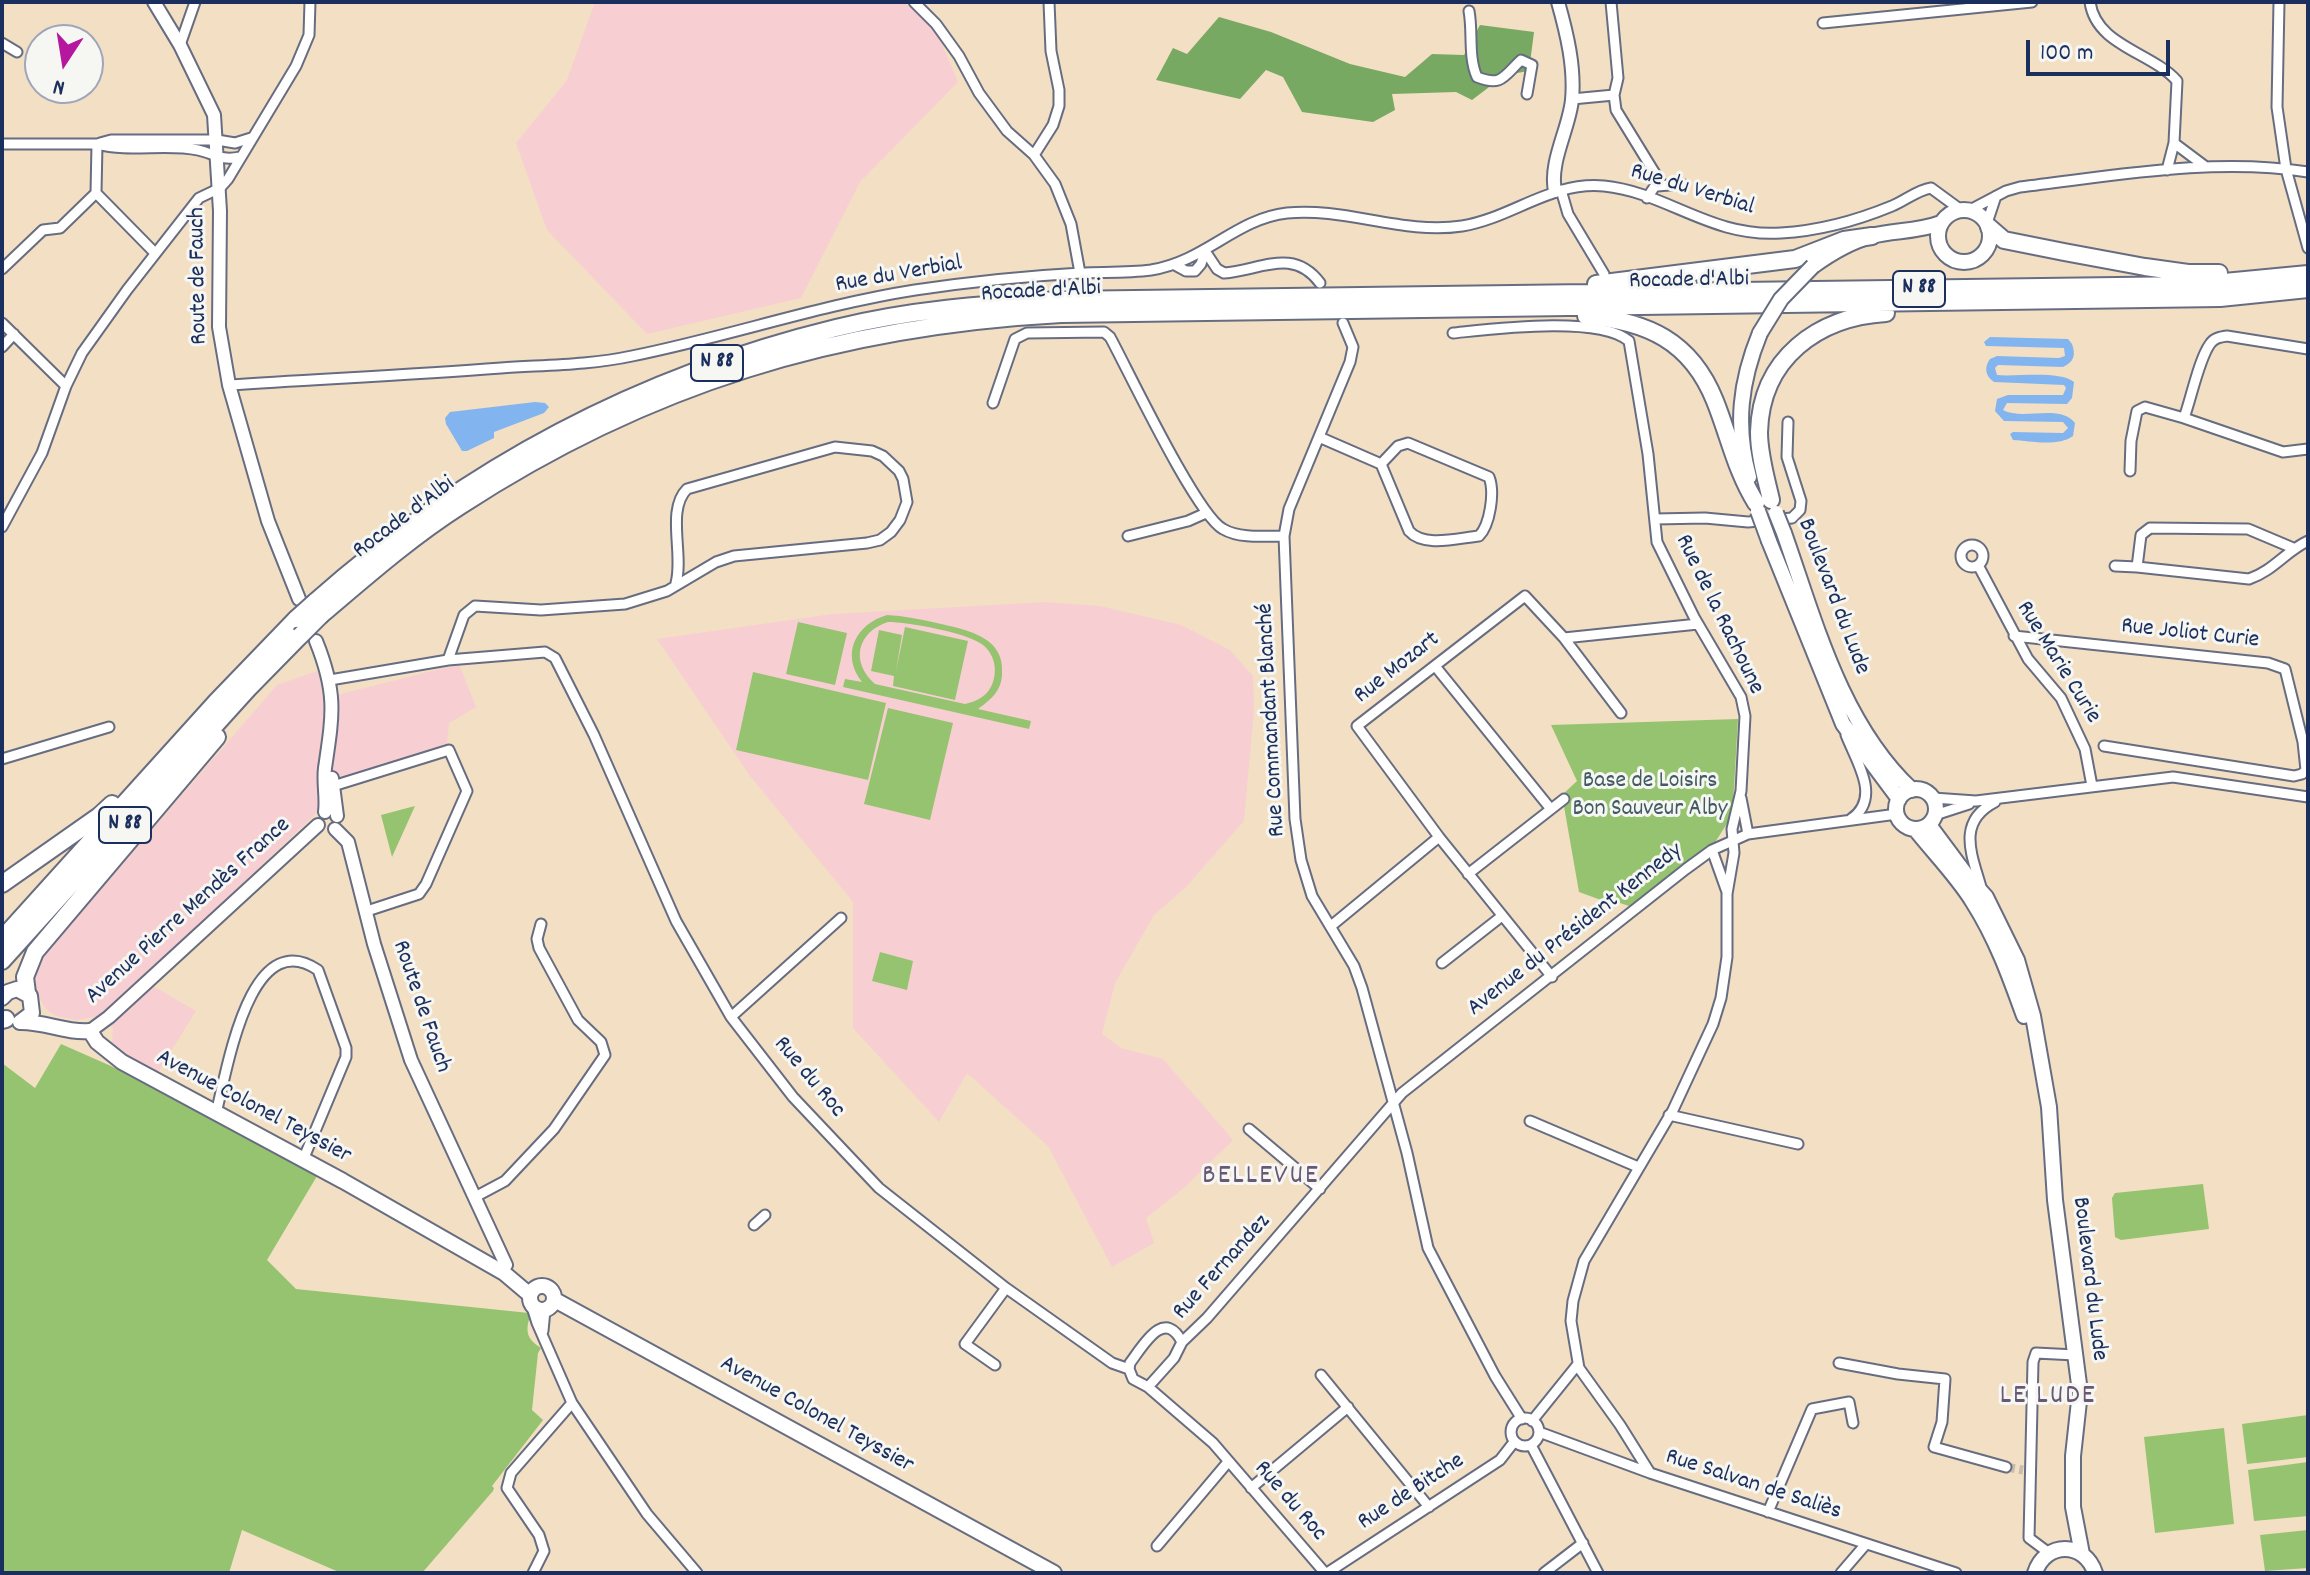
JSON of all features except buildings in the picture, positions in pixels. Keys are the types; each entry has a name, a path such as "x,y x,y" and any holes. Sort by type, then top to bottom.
{"highway":[{"path":"1988,225 2004,240 2145,267 2188,273 2264,272 2286,277"},
{"path":"1552,294 1563,287 1795,259 1844,240 1872,236"},
{"name":"Rocade d'Albi","path":"2,939 245,671 296,619 400,531 449,496 544,439 628,397 707,366 839,327 990,304 1059,300 2193,285 2308,274"},
{"name":"Rocade d'Albi","path":"312,606 396,552 457,507 544,455 620,417 689,388 803,352 922,326 1061,314 2220,298 2308,289"},
{"path":"1765,507 1759,431 1767,394 1775,374 1788,355 1820,329 1867,314 2060,309 2220,298"},
{"path":"1537,308 1643,326 1665,337 1686,354 1701,373 1714,399 1743,483 1765,507"},
{"name":"Rocade d'Albi","path":"2,961 248,689 308,638 312,606"},
{"path":"30,1001 25,977 35,952 197,764 242,706 248,689"},
{"path":"2,884 99,816 139,777 153,772"}],"main road":[{"path":"1907,232 1925,239 1955,261 1972,261 1989,244 1988,225 1966,210 1942,221 1937,237 1942,250"},
{"name":"Boulevard du Lude","path":"1898,806 1843,724 1769,541 1765,507 1742,405 1748,366 1760,333 1781,299 1813,266 1838,249 1872,236 1907,232 1942,221"},
{"name":"Boulevard du Lude","path":"1765,507 1784,533 1824,648 1860,724 1894,773 1912,790"},
{"path":"1912,790 1923,790 1933,798 1926,823 1903,824 1898,806 1912,790"},
{"name":"Boulevard du Lude","path":"1926,823 1983,893 2017,960 2033,1016 2050,1119 2053,1183 2080,1392 2073,1456 2073,1507"},
{"name":"Boulevard du Lude","path":"1926,823 1986,923 2010,975 2039,1058"},
{"path":"4,994 17,989 47,1023"},
{"path":"8,1019 29,1017 30,1001"},
{"path":"8,1019 90,1031"},
{"name":"Avenue Colonel Teyssier","path":"90,1031 97,1042 122,1062 482,1261 540,1299 1054,1573"},
{"name":"Avenue Colonel Teyssier","path":"482,1261 506,1265 540,1299"},
{"path":"2035,1573 2039,1562 2056,1550 2073,1507"},
{"path":"2073,1507 2082,1554 2095,1573"},
{"path":"2056,1550 2082,1554"}],"street":[{"name":"Route de Fauch","path":"154,2 180,45 214,115 220,188 219,327 229,385 268,521 312,606"},
{"path":"180,45 195,2"},
{"path":"2,527 42,453 66,386 82,353 199,198 220,188 296,66 309,35 310,2"},
{"path":"914,2 936,24 1007,131 1034,155 1055,184 1071,224 1080,273"},
{"path":"1034,155 1053,125 1059,106 1051,51 1049,2"},
{"path":"1558,2 1570,53 1572,99 1555,171 1558,190 1568,214 1604,274"},
{"path":"1611,2 1618,78 1614,95 1616,110 1659,180 1647,198"},
{"path":"1823,23 2032,2"},
{"path":"2090,2 2094,19 2116,42 2166,68 2177,81 2174,143 2167,170"},
{"path":"2279,2 2277,107 2286,169 2308,248"},
{"path":"1469,11 1473,33 1471,65 1477,77 1491,82 1504,78 1521,60 1527,61 1532,65 1527,94"},
{"path":"2,43 17,52"},
{"path":"1572,99 1614,95"},
{"path":"2,144 97,144 111,140 217,140 235,143 251,138"},
{"path":"2174,143 2206,167"},
{"path":"97,144 111,148 194,149 228,160 240,157"},
{"path":"2,269 43,230 60,228 96,193 97,144"},
{"path":"1942,221 1945,198 1966,210 2020,187 2206,167 2308,172"},
{"path":"1657,186 1682,184"},
{"name":"Rue du Verbial","path":"229,385 413,375 630,357 913,290 1080,273 1145,271 1175,265 1205,251 1234,232 1281,214 1308,211 1433,228 1460,226 1482,222 1558,190 1608,186 1723,227 1771,234 1818,228 1871,213 1931,188 1945,198"},
{"path":"96,193 155,253"},
{"path":"1988,225 1996,196"},
{"path":"1205,251 1217,269 1224,273 1288,262 1304,266 1320,283"},
{"path":"2,323 66,386"},
{"name":"Rue Commandant Blanché","path":"1343,323 1350,336 1352,355 1289,509 1284,536 1295,819 1301,860 1312,896 1354,966 1362,988 1428,1248 1495,1376 1527,1420"},
{"name":"Rue de la Rachoune","path":"1453,333 1500,329 1601,328 1629,341 1648,454 1659,548 1698,624 1741,697 1745,716 1741,791 1734,817 1732,873 1727,894 1727,957 1721,998 1713,1024 1669,1115 1584,1261 1571,1321 1578,1364"},
{"path":"993,403 1015,339 1027,333 1104,332 1110,337 1206,513 1220,528 1234,533 1284,536"},
{"path":"2,347 14,334"},
{"path":"2184,418 2206,353 2211,342 2218,337 2308,349"},
{"path":"2130,471 2131,441 2137,411 2145,407 2283,452 2308,449"},
{"path":"1655,519 1705,518 1748,522 1792,518 1800,510 1801,501 1787,457 1788,422"},
{"path":"1319,437 1381,464 1409,531 1417,539 1452,539 1482,534 1486,527 1491,490 1489,477 1408,443 1398,446 1381,464"},
{"path":"448,660 464,615 475,606 541,610 625,604 667,591 716,562 734,556 880,540 900,520 907,502 903,479 883,456 856,447 835,447 687,489 678,503 676,518 680,560 676,583"},
{"path":"1128,536 1188,521 1206,513"},
{"path":"2137,567 2141,535 2150,528 2248,529 2293,548"},
{"path":"2115,566 2249,579 2263,574 2293,548 2308,541"},
{"name":"Rue Marie Curie","path":"1978,565 2028,659 2061,698 2085,749 2092,786"},
{"name":"Rue Mozart","path":"1439,837 1357,726 1525,596 1564,638 1621,713"},
{"path":"1564,638 1698,624"},
{"name":"Rue Joliot Curie","path":"2014,636 2268,663 2285,669 2305,738"},
{"name":"Route de Fauch","path":"308,638 330,680 333,711 325,769 332,819 348,842 411,1060 506,1265"},
{"name":"Rue du Roc","path":"330,680 448,660 545,652 555,658 594,735 676,921 731,1017 799,1104 879,1188 1006,1288 1112,1363 1129,1369 1133,1379 1148,1387 1186,1418 1326,1573"},
{"path":"1435,666 1550,808"},
{"name":"Boulevard du Lude","path":"1843,724 1862,773 1866,795 1862,809 1849,821"},
{"path":"2,759 109,727"},
{"path":"2104,746 2294,776 2306,770 2305,738"},
{"name":"Route de Fauch","path":"329,747 332,819"},
{"path":"333,786 449,750 467,791 419,894 367,911"},
{"path":"2208,781 2212,762"},
{"path":"1933,798 1976,801 2173,777 2308,797"},
{"path":"1741,791 1748,834"},
{"path":"1983,893 1970,854 1970,834 1981,811 2001,798"},
{"path":"1468,874 1564,799"},
{"path":"1926,823 1976,801"},
{"name":"Avenue du Président Kennedy","path":"1393,1103 1712,850 1748,834 1849,821 1898,806"},
{"name":"Avenue Pierre Mendès France","path":"90,1031 318,825 326,831 332,819"},
{"path":"1331,926 1439,837 1552,977"},
{"name":"Rue de la Rachoune","path":"1712,850 1727,894"},
{"path":"1442,963 1502,916"},
{"path":"731,1017 841,918"},
{"path":"475,1197 505,1181 554,1129 605,1055 601,1042 578,1020 539,948 537,939 541,924"},
{"path":"216,1113 251,992 273,967 298,959 308,963 318,970 346,1048 346,1057 303,1160"},
{"name":"Rue Fernandez","path":"1148,1387 1174,1358 1182,1342 1207,1318 1393,1103"},
{"path":"1669,1115 1798,1144"},
{"path":"1530,1121 1638,1167"},
{"path":"1249,1129 1320,1189"},
{"path":"754,1225 765,1215"},
{"path":"995,1365 965,1344 1006,1288"},
{"path":"540,1299 542,1335 572,1403 647,1514 697,1573"},
{"path":"540,1299 542,1335"},
{"path":"1129,1369 1130,1363 1158,1329 1166,1327 1174,1330 1182,1342"},
{"path":"2056,1550 2029,1538 2027,1471 2033,1362 2036,1353 2075,1355"},
{"path":"1839,1363 1945,1379 1942,1422 1934,1447 2006,1467"},
{"path":"1527,1420 1539,1432 1537,1440 1531,1445 1522,1446 1514,1442 1512,1428 1527,1420 1578,1364 1650,1473"},
{"path":"1321,1375 1429,1507"},
{"path":"1768,1512 1812,1409 1849,1402 1853,1423"},
{"path":"533,1573 544,1551 539,1535 507,1488 511,1473 572,1403"},
{"path":"1251,1488 1348,1407"},
{"name":"Rue Salvan de Saliès","path":"1539,1432 1650,1473 1956,1573"},
{"name":"Rue de Bitche","path":"1326,1573 1500,1460 1514,1442"},
{"path":"1531,1445 1598,1573"},
{"path":"1157,1546 1228,1462"},
{"path":"1544,1573 1583,1543"},
{"path":"1841,1573 1866,1544"}],"shaded area":[{"path":"595,2 907,2 937,32 958,82 860,182 801,298 647,334 547,230 516,143 567,80"},
{"path":"1045,602 1100,606 1181,625 1230,650 1253,676 1254,710 1244,821 1186,887 1154,915 1115,983 1102,1034 1121,1048 1163,1059 1233,1140 1186,1186 1146,1218 1154,1243 1112,1267 1048,1146 967,1073 939,1122 853,1028 853,902 750,776 657,639 832,614"},
{"path":"459,664 476,707 449,723 446,755 342,789 141,979 196,1011 157,1074 126,1059 112,1043 113,1027 93,1017 77,1020 56,1016 46,1009 31,985 30,971 277,685 317,671 329,697"}],"green space":[{"path":"1219,17 1271,32 1350,64 1405,77 1432,54 1464,55 1480,25 1534,32 1529,71 1505,75 1472,100 1456,92 1392,94 1395,110 1373,122 1302,112 1283,77 1266,70 1240,99 1156,80 1173,48 1187,54"},
{"path":"887,615 924,620 971,632 991,643 1002,662 1001,681 994,695 978,709 1031,721 1029,729 843,687 845,679 862,682 855,671 852,651 860,633 876,619","holes":["888,622 949,632 980,643 988,650 995,665 989,690 979,699 965,704 875,684 862,666 860,648 869,633"]},
{"path":"798,622 847,633 835,685 786,674"},
{"path":"905,627 968,641 955,700 893,686 894,676 871,671 879,630 902,635 896,671"},
{"path":"753,672 886,703 868,780 736,750"},
{"path":"888,708 953,723 930,820 864,804"},
{"name":"Base de Loisirs Bon Sauveur Alby","path":"1738,719 1733,805 1728,822 1714,844 1629,906 1620,903 1611,909 1601,900 1579,892 1562,795 1577,781 1551,725"},
{"path":"415,806 392,857 381,815"},
{"path":"880,952 913,961 907,990 872,981"},
{"path":"61,1044 111,1066 317,1176 267,1260 296,1289 529,1313 528,1335 541,1348 532,1410 543,1420 492,1486 493,1491 422,1573 341,1573 242,1530 229,1573 2,1573 2,1063 35,1088"},
{"path":"2203,1184 2209,1229 2121,1240 2115,1237 2112,1198 2115,1193"},
{"path":"2308,1415 2308,1457 2247,1464 2242,1424"},
{"path":"2224,1428 2234,1524 2155,1533 2144,1437"},
{"path":"2308,1462 2308,1516 2254,1521 2248,1470"},
{"path":"2308,1530 2308,1568 2265,1571 2260,1535"}],"water":[{"path":"1990,337 2068,339 2074,355 2070,363 2063,367 1998,365 1995,368 1997,375 2048,375 2074,382 2072,398 2067,404 2007,403 2003,410 2021,414 2060,414 2075,423 2073,436 2052,442 2013,440 2010,434 2013,432 2063,433 2068,428 2063,422 2004,421 1995,411 1997,399 2008,395 2063,395 2066,388 2064,385 1994,382 1986,371 1990,359 1997,356 2059,358 2065,356 2064,348 1986,346 1984,342"},
{"path":"545,403 549,407 544,413 494,432 494,438 467,451 462,451 446,424 445,418 450,412"}],"tunnel":[{"path":"2006,1467 2023,1470"}],"district":[{"name":"BELLEVUE","path":"1261,1178"},
{"name":"LE LUDE","path":"2048,1398"}]}
